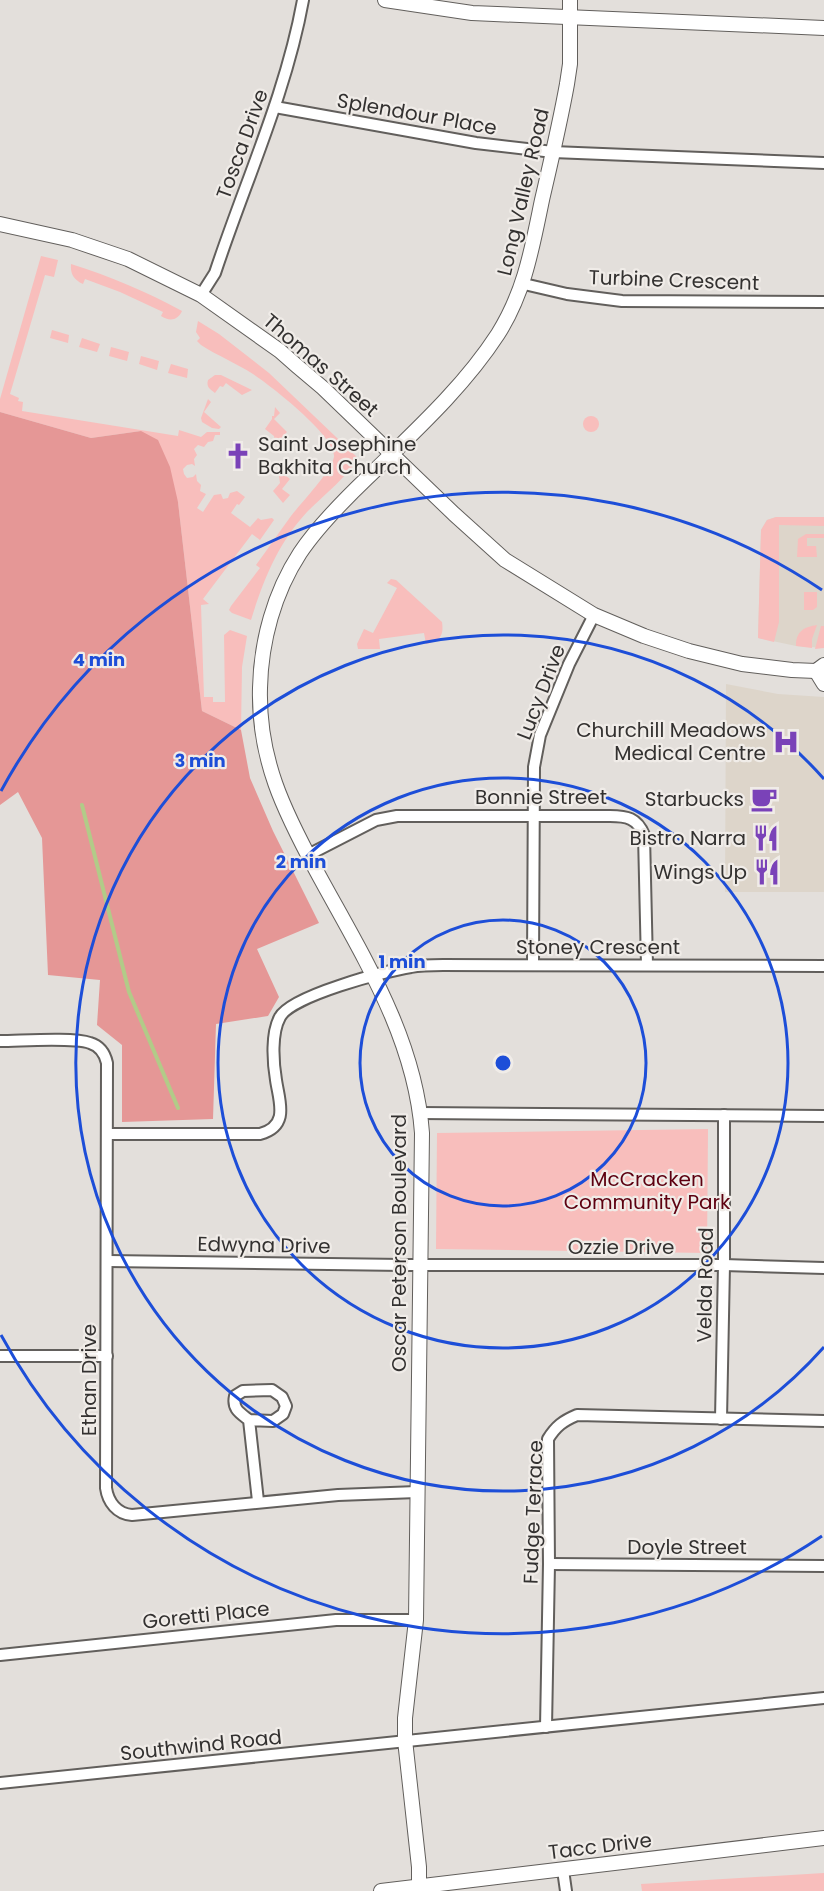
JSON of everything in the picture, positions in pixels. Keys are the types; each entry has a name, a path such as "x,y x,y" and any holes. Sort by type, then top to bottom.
{"street":[{"name":"Tosca Drive","path":"201,295 215,273 275,107 295,42 303,0"},
{"path":"385,0 472,13 824,28"},
{"name":"Long Valley Road","path":"391,454 477,364 500,331 524,284 570,64 570,0"},
{"name":"Splendour Place","path":"275,107 476,143 553,152"},
{"path":"553,152 824,163"},
{"name":"Thomas Street","path":"0,224 72,240 128,259 201,295 280,351 323,388 454,514 506,560 594,615 682,649 742,664 792,670 820,668 824,684"},
{"name":"Turbine Crescent","path":"524,284 567,294 622,301 824,302"},
{"name":"Oscar Peterson Boulevard","path":"391,454 348,496 299,554 276,601 266,637 260,687 263,740 279,798 373,976 400,1035 411,1067 420,1113 422,1133 416,1620 405,1706 405,1740 419,1867 419,1889"},
{"name":"Lucy Drive","path":"533,965 534,767 540,735 569,664 594,615"},
{"name":"Bonnie Street","path":"308,855 376,820 397,816 622,816 634,819 644,835 647,965"},
{"name":"Stoney Crescent","path":"108,1134 260,1134 267,1132 276,1124 281,1113 274,1039 279,1017 285,1010 295,1002 348,983 409,967 425,965 824,966"},
{"name":"Ethan Drive","path":"0,1041 82,1041 101,1050 107,1063 106,1488 109,1499 118,1510 132,1515 258,1501 417,1492"},
{"path":"420,1113 824,1116"},
{"name":"Velda Road","path":"721,1419 724,1115"},
{"name":"Edwyna Drive","path":"108,1261 419,1265"},
{"name":"Ozzie Drive","path":"419,1265 724,1265 824,1268"},
{"path":"0,1356 107,1356"},
{"path":"249,1420 273,1421 283,1414 286,1406 282,1397 272,1390 243,1391 235,1396 236,1410 249,1420 258,1501"},
{"name":"Fudge Terrace","path":"546,1727 549,1564 548,1439 555,1428 562,1421 577,1415 824,1421"},
{"name":"Doyle Street","path":"549,1564 824,1566"},
{"name":"Goretti Place","path":"0,1655 336,1620 416,1620"},
{"path":"405,1740 824,1698"},
{"name":"Southwind Road","path":"0,1783 334,1750 405,1740"},
{"name":"Tacc Drive","path":"381,1891 419,1889 824,1838"},
{"path":"563,1870 566,1891"}],"shaded area":[{"path":"0,412 91,438 141,431 158,440 170,467 178,502 202,711 241,730 250,778 273,831 319,923 257,949 279,997 268,1016 216,1024 213,1119 122,1122 122,1045 97,1025 100,980 48,975 42,838 18,792 0,805"},
{"path":"776,517 824,517 824,648 796,646 758,638 761,530 767,520"},
{"path":"726,684 778,694 824,697 824,892 725,892"}],"green space":[{"path":"41,256 58,260 54,277 45,275 10,394 23,402 22,411 178,436 179,430 201,437 207,432 220,432 220,435 215,435 213,441 208,442 204,447 198,445 194,449 197,455 194,459 195,466 187,465 183,469 187,478 196,474 197,481 201,485 200,491 206,494 197,508 203,512 214,495 221,494 223,499 237,491 245,497 231,513 250,527 258,518 274,520 260,540 252,534 203,599 209,604 201,605 204,697 213,697 213,702 225,702 224,635 230,630 247,636 242,667 241,730 202,711 178,502 141,431 91,438 0,412 0,399"},
{"path":"71,264 128,285 182,311 176,318 168,319 161,316 163,312 120,292 85,279 83,284 73,276"},
{"path":"198,321 219,334 269,373 358,458 341,479 307,512 288,536 266,577 251,620 232,613 229,610 231,606 260,568 256,565 291,516 322,479 334,457 332,448 325,437 287,400 253,374 207,349 197,341 200,338 196,332"},
{"path":"52,330 69,335 68,343 50,338"},
{"path":"82,338 100,344 97,352 79,347"},
{"path":"111,347 129,352 127,361 109,356"},
{"path":"141,356 159,361 157,370 139,364"},
{"path":"171,364 188,369 187,378 168,373"},
{"path":"215,375 221,375 252,390 242,395 226,383 223,387 220,386 215,393 209,388 208,380"},
{"path":"208,399 211,402 204,412 221,427 219,429 202,422 201,418"},
{"path":"275,407 280,413 274,419 287,432 278,442 275,442 274,436 265,429 274,416"},
{"path":"591,416 597,418 599,424 597,430 591,432 585,430 583,424 585,418"},
{"path":"285,475 290,479 282,489 290,495 283,503 273,491 280,483 279,476"},
{"path":"776,517 824,517 824,526 779,525 779,622 774,642 758,638 761,530 767,520"},
{"path":"806,534 824,534 824,538 807,538 807,546 816,546 817,557 797,557 798,539"},
{"path":"391,579 396,580 442,622 442,634 435,641 426,644 424,633 379,639 380,649 358,649 357,644 364,629 373,633 397,588 387,583"},
{"path":"804,592 817,592 817,607 813,610 804,610"},
{"path":"817,625 812,639 812,648 796,646 799,633 808,627"},
{"path":"821,626 824,626 824,648 815,649"},
{"name":"McCracken Community Park","path":"708,1129 707,1253 436,1249 437,1133"},
{"path":"824,1873 824,1891 642,1891 641,1884"}],"waterway":[{"path":"82,805 129,992 178,1108"}],"place":[{"name":"Saint Josephine Bakhita Church","path":"238,456"},
{"name":"Churchill Meadows Medical Centre","path":"786,742"},
{"name":"Starbucks","path":"764,799"},
{"name":"Bistro Narra","path":"766,838"},
{"name":"Wings Up","path":"767,872"}]}
